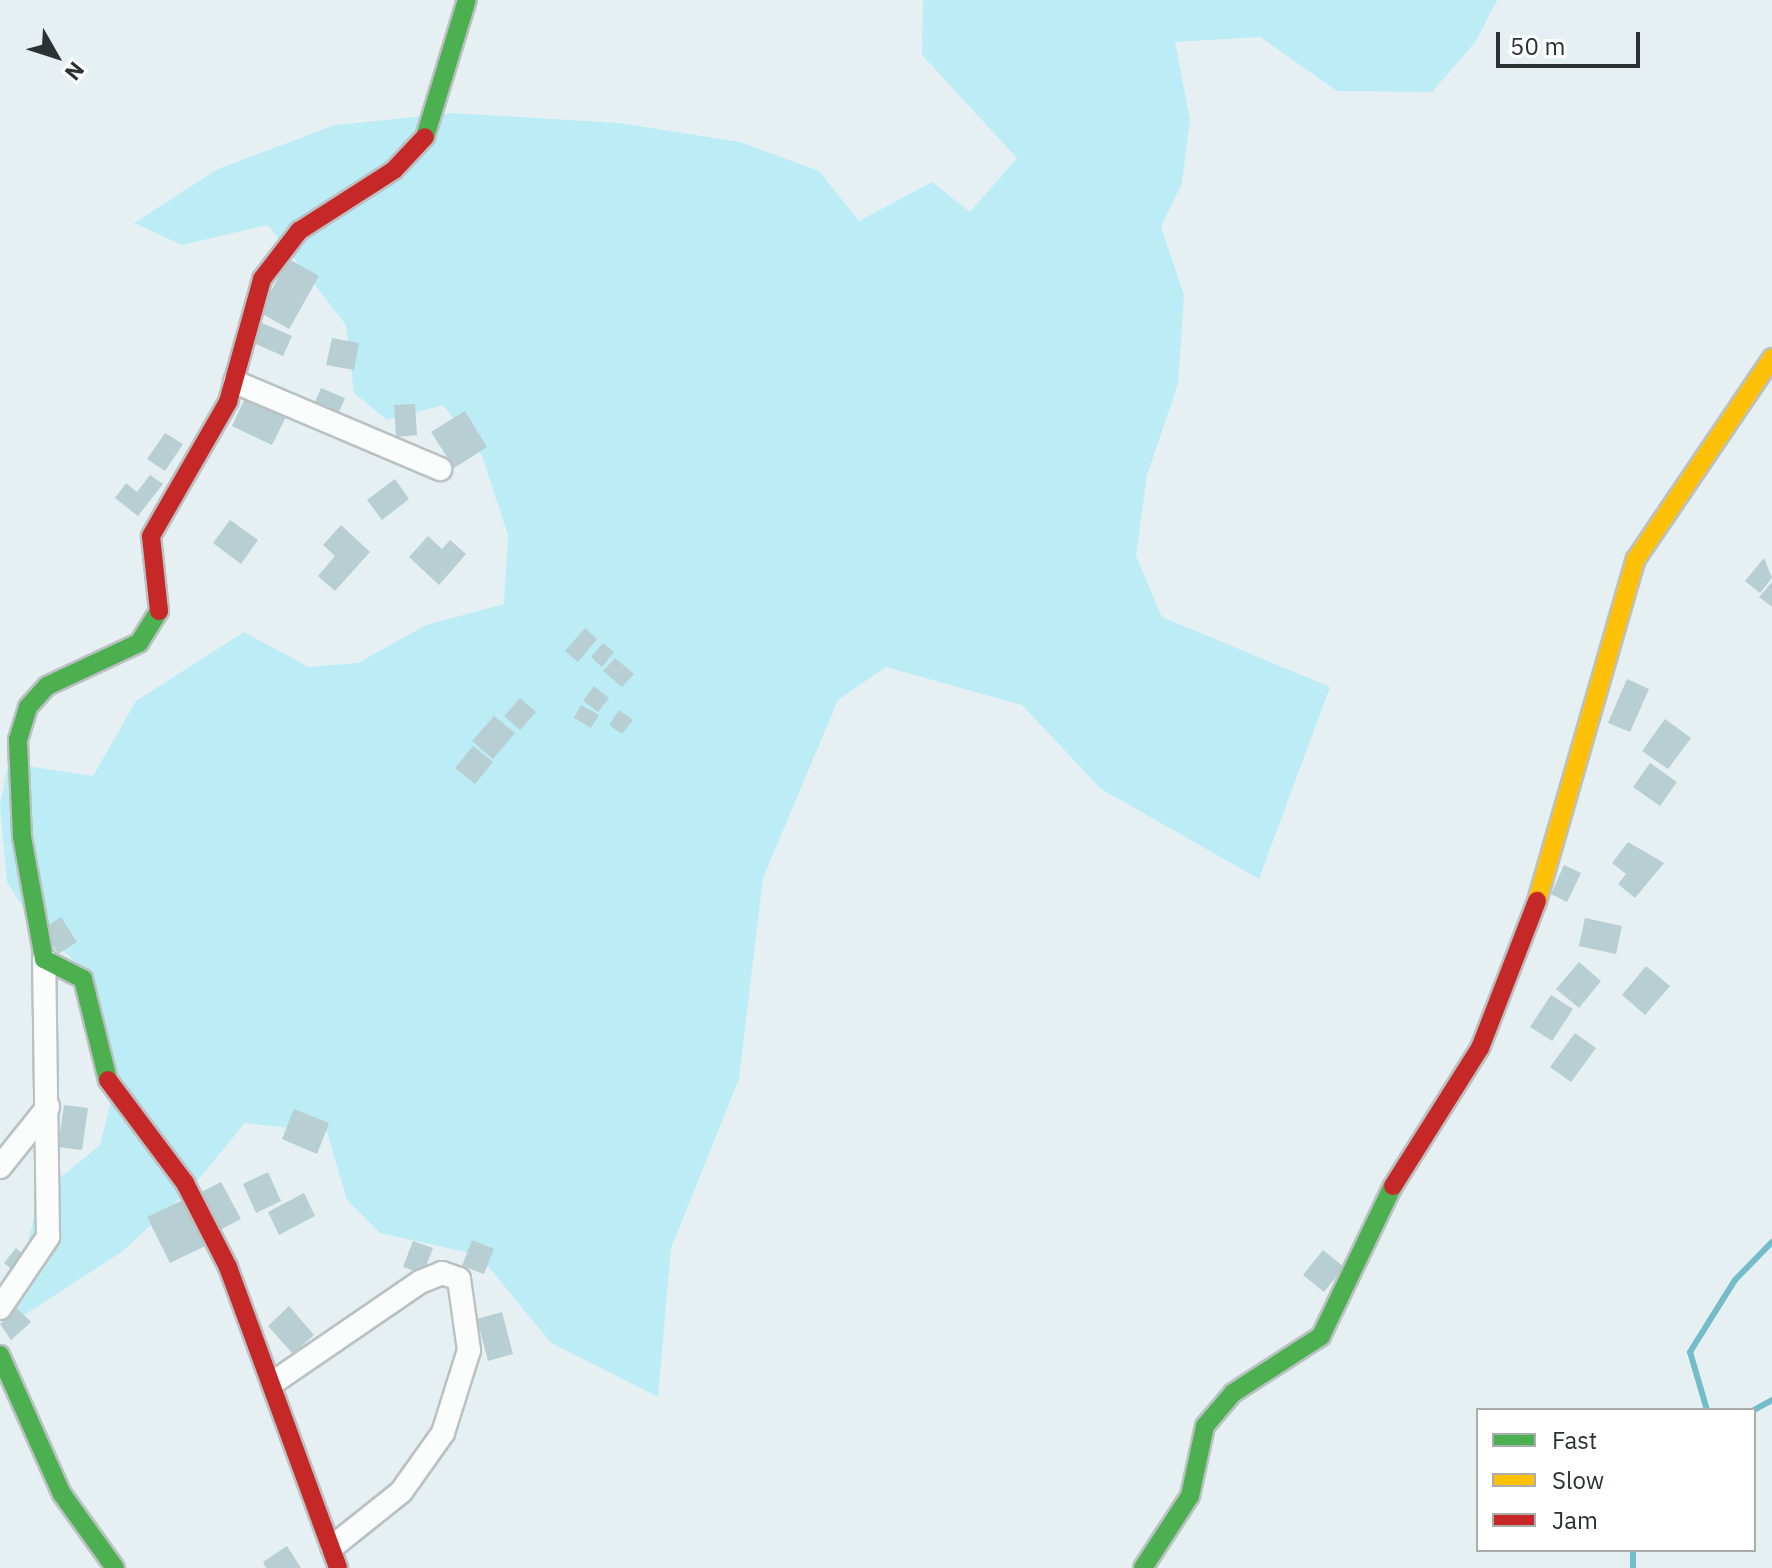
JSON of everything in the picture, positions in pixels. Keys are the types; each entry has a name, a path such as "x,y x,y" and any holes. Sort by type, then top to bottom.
{"street":[{"path":"0,1308 48,1237 44,959 22,837 22,723 32,701 59,676 139,643 157,625 162,596 151,536 235,382 255,294 274,259 319,215 408,158 426,136 467,0"},
{"path":"1143,1568 1190,1496 1205,1426 1233,1393 1321,1336 1376,1213 1480,1048 1531,923 1636,559 1772,358"},
{"path":"235,382 440,469"},
{"path":"44,959 83,979 110,1086 185,1183 274,1382 335,1557 401,1492 443,1433 469,1350 459,1279 442,1273 420,1282 274,1382"},
{"path":"0,1167 48,1107"},
{"path":"0,1355 62,1494 115,1568"}],"shaded area":[{"path":"923,0 1497,0 1476,41 1432,92 1337,91 1260,37 1175,42 1190,120 1182,183 1161,227 1184,295 1178,384 1147,475 1136,556 1162,617 1330,687 1259,879 1101,789 1022,705 886,667 838,700 763,878 739,1079 671,1248 658,1397 551,1343 479,1255 380,1233 347,1200 327,1132 245,1123 193,1186 123,1251 9,1325 39,1195 100,1145 116,1080 84,970 32,922 7,882 0,805 8,763 93,776 136,701 244,632 309,667 358,663 426,625 504,604 508,535 482,456 443,405 387,420 354,393 346,325 268,225 182,245 134,223 218,169 335,125 454,113 619,123 740,142 819,171 859,221 932,182 970,212 1017,158 922,55"}],"building":[{"path":"289,259 319,276 289,329 259,312"},
{"path":"260,322 292,336 283,356 251,342"},
{"path":"332,338 359,343 354,370 326,365"},
{"path":"321,388 345,398 334,424 310,414"},
{"path":"245,398 286,417 272,445 232,426"},
{"path":"415,404 417,435 396,437 394,405"},
{"path":"465,411 487,447 454,468 431,432"},
{"path":"165,433 183,444 165,471 147,459"},
{"path":"150,475 163,484 138,516 115,498 126,483 137,492"},
{"path":"395,479 409,499 382,520 367,500"},
{"path":"230,520 258,540 241,564 213,543"},
{"path":"341,525 370,552 335,591 318,576 335,556 323,545"},
{"path":"428,536 442,549 450,540 466,554 439,585 409,557"},
{"path":"1764,558 1772,578 1760,593 1745,581"},
{"path":"1772,582 1772,607 1759,597"},
{"path":"585,628 597,639 578,662 565,651"},
{"path":"603,643 614,652 602,667 591,657"},
{"path":"615,658 634,674 622,687 603,671"},
{"path":"1627,679 1649,689 1630,732 1608,723"},
{"path":"594,686 609,698 598,712 583,701"},
{"path":"520,698 536,712 520,730 504,716"},
{"path":"581,705 599,715 591,728 574,718"},
{"path":"619,710 633,720 622,734 609,725"},
{"path":"494,716 515,733 493,759 472,741"},
{"path":"1665,719 1691,738 1668,769 1642,751"},
{"path":"473,746 493,762 475,784 455,768"},
{"path":"1650,763 1677,782 1660,806 1633,787"},
{"path":"1628,842 1664,863 1635,898 1618,884 1626,874 1612,863"},
{"path":"1564,865 1581,873 1567,902 1551,894"},
{"path":"61,917 77,942 58,954 43,929"},
{"path":"1585,918 1622,926 1616,954 1579,946"},
{"path":"1579,962 1601,981 1579,1008 1556,989"},
{"path":"1646,966 1670,986 1645,1015 1622,995"},
{"path":"1551,995 1573,1009 1552,1041 1530,1027"},
{"path":"1575,1033 1596,1048 1571,1082 1550,1067"},
{"path":"64,1105 88,1108 82,1150 58,1147"},
{"path":"294,1109 329,1123 317,1154 282,1139"},
{"path":"268,1172 281,1201 256,1213 243,1184"},
{"path":"221,1182 241,1219 220,1230 199,1193"},
{"path":"304,1193 315,1216 279,1235 268,1212"},
{"path":"183,1200 205,1246 170,1263 147,1217"},
{"path":"472,1240 494,1249 484,1274 462,1266"},
{"path":"413,1241 433,1248 423,1274 403,1267"},
{"path":"16,1248 27,1258 15,1272 4,1263"},
{"path":"1323,1250 1344,1267 1324,1292 1303,1275"},
{"path":"289,1306 314,1335 293,1354 268,1326"},
{"path":"17,1308 31,1322 11,1340 0,1324"},
{"path":"502,1312 513,1354 488,1361 477,1319"},
{"path":"287,1546 301,1568 266,1568 263,1562"}],"waterway":[{"path":"1706,1408 1690,1352 1735,1280 1772,1242"},
{"path":"1756,1409 1772,1400"},
{"path":"1633,1552 1633,1568"}],"traffic: fast":[{"path":"425,137 467,0"},
{"path":"108,1080 83,979 44,959 22,837 18,740 28,707 47,686 139,643 159,611"},
{"path":"1143,1568 1190,1496 1205,1426 1233,1393 1321,1336 1393,1186"},
{"path":"0,1355 62,1494 115,1568"}],"traffic: slow":[{"path":"1537,901 1636,559 1772,358"}],"traffic: jam":[{"path":"159,611 151,536 228,402 262,279 299,231 394,170 425,137"},
{"path":"1393,1186 1480,1048 1537,901"},
{"path":"108,1080 185,1183 228,1267 338,1568"}]}
